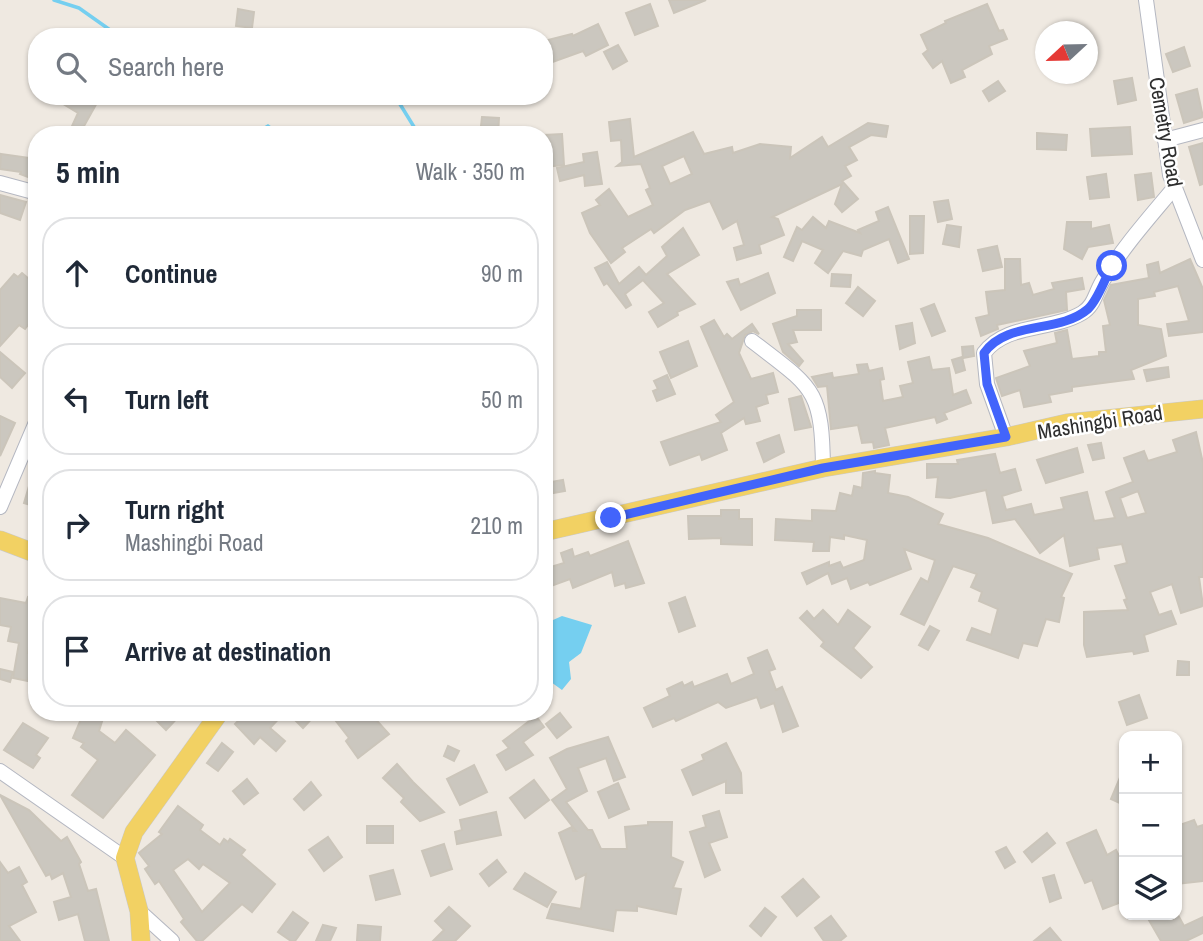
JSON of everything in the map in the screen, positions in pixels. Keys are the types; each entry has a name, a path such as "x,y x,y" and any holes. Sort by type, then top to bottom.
{"main road":[{"name":"Mashingbi Road","path":"553,530 823,468 1006,437 1087,420 1203,409"},
{"path":"0,540 28,551"},
{"path":"141,941 139,911 125,858 134,832 214,721"}],"street":[{"name":"Cemetry Road","path":"1146,0 1174,188 1203,260"},
{"path":"1165,140 1203,130"},
{"path":"0,183 28,191"},
{"path":"1006,437 987,384 984,353 990,345 1004,337 1062,321 1091,307 1112,266 1174,188"},
{"path":"752,341 813,392 822,424 823,468"},
{"path":"0,507 28,436"},
{"path":"0,771 125,858"},
{"path":"139,911 172,941"}],"water":[{"path":"562,616 592,625 581,653 569,662 571,679 562,690 553,684 553,620"}],"building":[{"path":"669,0 706,0 674,13"},
{"path":"650,4 658,26 635,35 626,13"},
{"path":"987,4 999,31 1003,30 1007,39 989,46 992,54 962,70 965,77 951,83 942,61 933,68 923,54 928,50 921,35 946,23 945,21"},
{"path":"238,9 254,12 252,28 236,26"},
{"path":"598,24 608,45 586,56 583,51 553,62 553,39 572,34 573,36"},
{"path":"618,45 627,61 613,69 604,52"},
{"path":"1184,47 1190,66 1173,72 1166,54"},
{"path":"1132,78 1136,100 1118,104 1114,81"},
{"path":"998,81 1005,91 989,101 983,91"},
{"path":"1197,89 1203,117 1184,123 1176,95"},
{"path":"65,105 96,105 84,126 72,126 78,113"},
{"path":"482,117 499,118 499,126 481,126"},
{"path":"630,119 634,157 693,132 704,154 732,147 733,153 760,144 791,147 790,158 822,137 828,147 868,123 888,126 886,137 871,135 849,147 857,160 845,166 851,176 842,181 858,199 842,212 835,204 842,184 772,217 778,219 784,235 759,245 761,253 737,260 734,248 744,245 737,221 723,229 710,201 685,210 654,233 651,229 622,248 625,252 611,263 590,233 582,213 600,205 596,200 609,189 628,217 653,205 646,190 650,188 641,164 617,166 622,162 621,140 611,141 609,122","holes":["684,156 692,174 670,184 662,166"]},
{"path":"1130,127 1132,154 1092,156 1090,129"},
{"path":"1037,133 1067,135 1066,150 1037,149"},
{"path":"553,134 562,134 564,165 553,166"},
{"path":"1203,143 1203,184 1200,185 1189,147"},
{"path":"597,152 602,184 585,186 584,175 560,181 557,168 584,162 583,154"},
{"path":"1,154 28,158 28,177 20,174 21,172 0,169"},
{"path":"1151,173 1154,197 1138,200 1135,175"},
{"path":"1106,174 1109,197 1090,199 1087,177"},
{"path":"0,195 26,202 20,220 0,213"},
{"path":"948,200 952,219 938,222 934,202"},
{"path":"888,207 909,259 898,263 889,239 863,250 861,256 843,251 828,273 815,263 823,250 802,241 793,261 784,257 797,227 802,230 813,217 826,228 829,221 860,233 858,230 879,221 876,212"},
{"path":"910,216 924,216 923,253 910,254"},
{"path":"1067,222 1091,222 1091,229 1109,225 1113,243 1088,247 1082,259 1064,249"},
{"path":"947,225 961,227 959,247 943,244"},
{"path":"683,228 699,255 667,274 695,304 677,312 678,315 658,327 649,312 664,303 643,280 625,294 631,305 626,308 607,283 604,285 595,268 607,262 619,284 639,267 646,275 667,256 662,247"},
{"path":"997,246 1002,267 983,271 978,250"},
{"path":"1005,259 1020,259 1021,285 1029,283 1033,295 1054,289 1052,283 1082,278 1084,289 1066,292 1067,310 997,325 998,329 981,336 976,318 989,315 986,292 1005,290"},
{"path":"1190,259 1203,289 1203,332 1169,336 1167,324 1189,321 1178,286 1154,292 1155,296 1138,299 1138,325 1161,329 1166,356 1131,370 1134,379 1072,387 1072,391 1049,395 1051,402 1024,407 1020,390 1002,396 996,378 1030,366 1024,351 1057,343 1055,333 1067,330 1072,359 1099,356 1099,352 1106,352 1103,326 1110,325 1104,300 1111,285 1149,278 1147,265 1158,262 1160,273"},
{"path":"22,273 28,278 28,325 25,329 19,325 0,346 0,290 14,274 18,277"},
{"path":"768,273 775,293 741,310 727,282 738,279 740,285"},
{"path":"832,274 851,275 850,287 831,286"},
{"path":"858,287 875,301 863,316 846,303"},
{"path":"934,304 945,331 932,336 921,309"},
{"path":"797,310 821,310 821,330 793,330 797,342 788,344 803,361 799,366 783,352 773,324 797,316"},
{"path":"714,320 724,337 727,334 732,339 752,324 759,334 753,331 745,335 739,353 751,379 773,373 778,392 766,395 768,403 756,407 760,421 746,424 744,418 721,433 727,450 702,460 700,454 670,465 661,442 721,422 716,415 734,402 701,327"},
{"path":"912,323 915,343 900,349 896,326"},
{"path":"688,341 697,366 671,378 660,352"},
{"path":"973,346 974,356 963,358 962,347"},
{"path":"0,352 25,373 12,388 0,377"},
{"path":"929,357 932,370 949,368 953,395 966,390 971,403 944,413 947,419 937,423 935,417 885,428 889,445 874,448 873,442 862,443 858,425 831,429 827,386 818,387 812,377 832,373 833,378 859,374 857,365 867,364 869,371 882,368 884,379 880,380 883,401 903,397 900,386 913,383 908,362"},
{"path":"962,357 965,370 956,373 952,360"},
{"path":"1168,367 1169,377 1147,381 1144,370"},
{"path":"667,375 675,394 657,401 653,391 658,389 654,381"},
{"path":"801,396 811,427 795,430 789,399"},
{"path":"0,416 15,423 0,456"},
{"path":"1196,432 1203,463 1203,577 1199,577 1203,606 1181,613 1172,584 1150,592 1159,615 1171,611 1176,624 1144,635 1148,651 1134,654 1133,651 1087,657 1084,645 1084,612 1128,610 1124,600 1127,599 1115,566 1127,563 1122,544 1097,548 1099,559 1070,566 1064,535 1040,553 1015,519 993,523 986,490 950,498 936,497 938,477 927,478 927,464 958,464 957,460 995,454 1000,473 1015,469 1021,490 1002,496 1006,510 1031,504 1034,515 1064,509 1061,498 1087,492 1094,521 1115,518 1106,492 1133,482 1124,458 1144,451 1148,461 1177,452 1173,440","holes":["1138,491 1146,513 1127,518 1120,498"]},
{"path":"779,435 784,452 764,462 757,443"},
{"path":"1101,443 1104,458 1093,460 1088,445"},
{"path":"1077,448 1083,472 1046,483 1037,460"},
{"path":"875,471 890,475 888,493 908,497 943,514 938,524 988,538 1072,574 1061,597 1064,598 1059,622 1046,619 1037,646 1023,643 1018,658 967,640 972,628 991,635 998,609 979,601 982,592 971,587 977,574 953,566 924,625 901,614 921,578 928,582 935,560 904,549 911,569 870,585 868,582 851,589 847,578 832,584 828,573 807,584 802,573 829,562 829,566 840,562 843,568 864,560 867,540 844,535 844,539 830,537 829,551 813,551 814,542 775,540 776,519 812,521 812,510 836,511 840,493 852,496 854,486 862,488 863,473"},
{"path":"563,480 565,491 553,493 553,482"},
{"path":"721,510 739,510 739,519 752,519 752,545 721,544 721,538 689,539 688,516 721,516"},
{"path":"628,541 644,583 626,588 625,583 615,586 612,572 573,588 570,579 553,585 553,566 564,563 561,553 572,549 574,557 588,552 590,556"},
{"path":"28,597 28,681 13,678 19,643 8,641 11,627 0,625 0,598 26,603"},
{"path":"685,597 695,626 679,632 669,603"},
{"path":"823,610 838,625 848,610 870,627 853,648 872,667 861,678 821,646 824,642 800,618 807,611 814,619"},
{"path":"930,626 939,631 928,650 919,645"},
{"path":"767,650 775,669 769,671 776,690 782,687 798,726 783,732 774,703 761,708 757,697 726,708 718,702 676,721 674,718 653,727 644,708 670,696 667,689 682,682 684,686 692,682 694,687 727,674 731,684 754,674 748,658"},
{"path":"1178,661 1189,662 1189,675 1177,675"},
{"path":"0,669 13,672 10,682 0,679"},
{"path":"1139,695 1147,718 1127,725 1119,702"},
{"path":"560,713 571,727 557,738 546,724"},
{"path":"80,721 102,721 99,731 115,743 126,730 155,755 103,818 72,795 98,760 81,747 84,743 73,738"},
{"path":"157,721 174,721 166,730"},
{"path":"238,721 277,721 270,728 285,741 276,751 260,737 254,744 235,724"},
{"path":"296,721 310,721 303,728"},
{"path":"336,721 377,721 389,734 358,758 346,741 349,738"},
{"path":"529,721 540,721 544,727 523,742 533,755 506,770 497,755 509,748 503,741"},
{"path":"23,723 48,738 36,755 40,758 33,768 4,750"},
{"path":"608,737 625,777 614,781 606,758 578,768 587,791 566,802 588,830 592,830 601,849 627,849 625,827 648,825 648,822 672,822 671,857 683,862 673,888 681,889 676,914 637,906 637,911 616,910 613,931 547,918 552,904 581,909 586,874 576,879 559,833 572,827 573,831 576,831 552,800 567,789 550,758 567,749"},
{"path":"222,743 233,752 218,771 207,763"},
{"path":"726,743 741,773 742,793 726,793 726,781 693,795 682,770 704,760 702,755"},
{"path":"448,746 459,751 454,761 444,756"},
{"path":"397,764 444,812 420,821 401,802 404,798 383,778"},
{"path":"474,765 487,792 460,805 447,779"},
{"path":"247,779 258,793 244,804 233,791"},
{"path":"534,780 549,800 525,818 510,798"},
{"path":"1119,780 1119,803 1111,799"},
{"path":"311,782 321,795 304,810 294,799"},
{"path":"618,783 629,809 609,818 598,792"},
{"path":"0,795 29,810 61,841 67,837 81,862 79,864 88,891 96,889 109,941 85,941 78,914 59,920 54,902 71,897 63,873 52,879 50,874 46,876"},
{"path":"178,806 203,825 200,830 220,845 224,839 228,842 230,839 245,850 241,855 275,884 252,912 242,904 202,941 197,941 181,922 184,919 159,881 155,884 145,869 149,866 139,853 162,834 159,832","holes":["188,859 199,869 203,864 230,883 202,912 173,870"]},
{"path":"719,811 727,837 709,843 720,870 705,877 690,832 706,827 703,816"},
{"path":"496,812 501,835 457,844 455,832 462,830 460,820"},
{"path":"1194,820 1197,827 1203,825 1203,881 1182,883 1182,824"},
{"path":"367,826 393,826 393,843 367,843"},
{"path":"1096,830 1107,855 1116,850 1119,856 1119,903 1103,909 1092,880 1085,883 1067,843"},
{"path":"1047,833 1055,843 1032,862 1024,852"},
{"path":"328,837 342,857 324,871 309,850"},
{"path":"444,844 452,869 431,876 422,851"},
{"path":"1006,847 1015,862 1005,868 996,852"},
{"path":"497,860 506,872 489,886 480,874"},
{"path":"0,862 8,873 19,867 27,882 22,885 36,912 9,926 20,941 0,941"},
{"path":"393,870 400,894 376,900 370,876"},
{"path":"525,873 556,892 547,907 514,889"},
{"path":"1054,875 1061,898 1050,902 1043,878"},
{"path":"803,879 819,897 797,916 782,897"},
{"path":"449,907 470,926 455,941 433,941 444,930 435,921"},
{"path":"765,908 776,917 761,936 750,926"},
{"path":"293,912 308,923 295,941 291,941 278,932"},
{"path":"831,916 846,936 840,941 824,941 815,928"},
{"path":"1203,917 1203,933 1186,941 1161,941 1149,920 1181,920 1184,926"},
{"path":"323,925 336,928 330,941 316,941"},
{"path":"358,925 381,927 380,941 357,941"},
{"path":"1050,928 1061,941 1034,941"}],"waterway":[{"path":"54,0 79,8 107,28"},
{"path":"401,105 413,126"}],"route":[{"path":"611,518 823,468 1006,437 987,384 984,353 990,345 1004,337 1062,321 1091,307 1112,266"}]}
